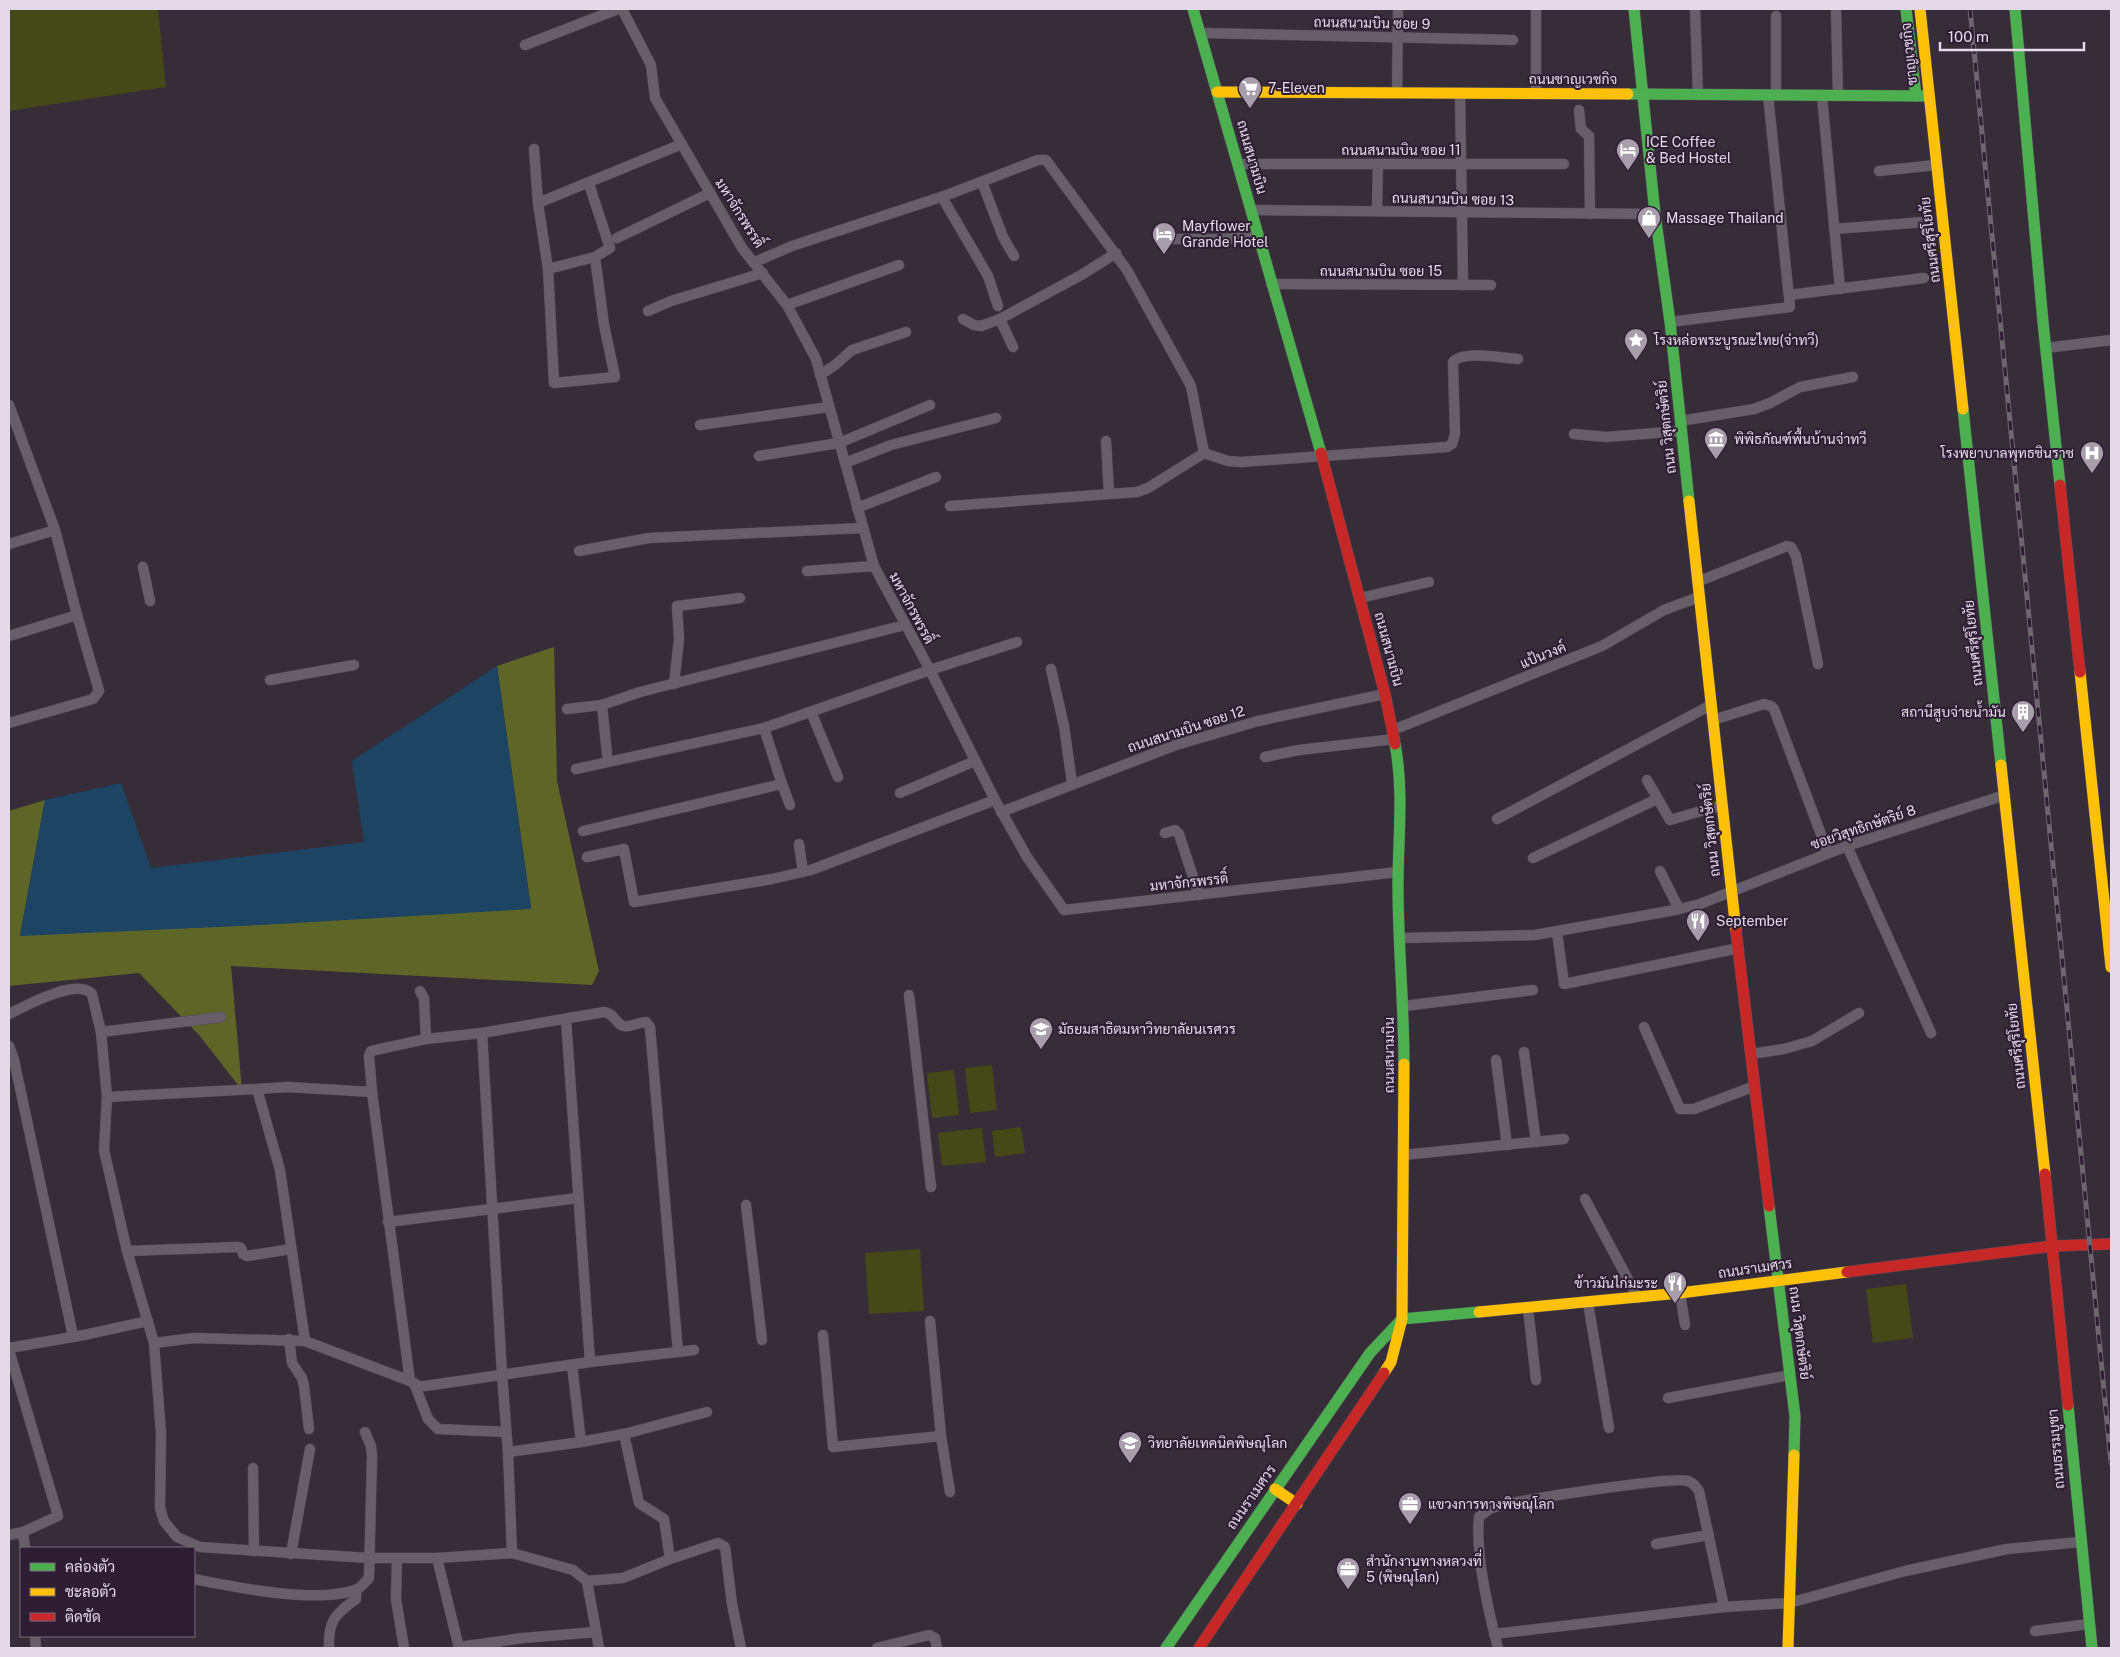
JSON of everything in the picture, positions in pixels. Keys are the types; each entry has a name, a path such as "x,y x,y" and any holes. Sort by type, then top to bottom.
{"street":[{"path":"525,45 618,9"},
{"name":"มหาจักรพรรดิ์","path":"622,9 650,65 655,98 742,248 755,262 787,305 816,359 874,566 930,670 1001,812 1027,857 1064,910 1398,872"},
{"name":"ถนนสนามบิน","path":"1193,9 1322,456 1394,734 1400,792 1398,872 1404,1006 1402,1319"},
{"path":"1398,9 1398,93"},
{"path":"1536,9 1536,94"},
{"name":"ถนน วิสุตกษัตริย์","path":"1634,9 1655,214 1670,322 1712,720 1795,1416 1788,1648"},
{"path":"1695,9 1698,95"},
{"path":"1836,9 1838,96"},
{"path":"1906,9 1916,96"},
{"name":"ชาญเวชกิจ","path":"1920,9 1929,96"},
{"path":"2015,9 2046,348 2111,967"},
{"path":"1670,322 1790,308 1772,95 1776,16"},
{"name":"ถนนสนามบิน ซอย 9","path":"1200,33 1513,40"},
{"name":"ถนนชาญเวชกิจ","path":"1217,92 1929,96"},
{"path":"1460,93 1463,285"},
{"path":"1822,96 1840,289"},
{"name":"ถนนศรีสุริโยทัย","path":"1929,96 2053,1246"},
{"path":"1579,110 1580,129 1589,136 1590,214"},
{"path":"538,204 682,144"},
{"path":"534,149 538,204 548,269 554,383 615,377 604,325 595,257"},
{"path":"755,262 792,246 942,197 1038,160 1046,160 1116,253 1191,386 1204,453"},
{"name":"ถนนสนามบิน ซอย 11","path":"1238,164 1564,164"},
{"path":"1376,212 1378,164"},
{"path":"1879,171 1936,165"},
{"path":"982,182 1002,237 1014,256"},
{"path":"548,269 595,257 610,248 589,184"},
{"path":"617,238 710,193"},
{"path":"942,197 988,276 998,306"},
{"name":"ถนนสนามบิน ซอย 13","path":"1252,210 1655,214"},
{"path":"1834,228 1925,222"},
{"path":"1167,239 1220,240 1259,237"},
{"path":"963,319 974,326 981,326 1000,319 1083,274 1116,253"},
{"path":"787,305 899,265"},
{"path":"648,311 671,301 763,274"},
{"path":"1789,295 1924,278"},
{"name":"ถนนสนามบิน ซอย 15","path":"1271,284 1492,285"},
{"path":"1000,319 1012,347"},
{"path":"820,375 852,350 906,332"},
{"path":"2046,348 2111,340"},
{"path":"950,506 1137,492 1148,488 1204,453 1234,461 1447,447 1452,444 1455,434 1453,362 1461,356 1518,359"},
{"path":"1574,434 1606,437 1681,426 1770,404 1800,387 1853,377"},
{"path":"9,405 55,530 77,615 99,687 97,696 93,699 9,723"},
{"path":"759,456 839,443 930,405"},
{"path":"700,425 829,407"},
{"path":"845,464 899,443 996,418"},
{"path":"1106,441 1109,493"},
{"path":"857,508 936,477"},
{"path":"579,551 658,538 862,528"},
{"path":"9,544 55,530"},
{"path":"1698,582 1787,546 1792,547 1796,556 1818,664"},
{"path":"807,571 874,566"},
{"path":"143,567 150,601"},
{"path":"1360,598 1429,582"},
{"name":"แป้นวงค์","path":"1265,757 1394,734 1602,646 1664,610 1699,597"},
{"path":"674,684 679,639 677,606 740,598"},
{"path":"9,636 77,615"},
{"path":"567,709 602,705 674,684 905,625"},
{"path":"576,769 764,728 1017,642"},
{"path":"270,680 354,665"},
{"path":"1051,669 1064,726 1072,783"},
{"name":"ถนนสนามบิน ซอย 12","path":"1001,812 1072,783 1176,745 1258,721 1385,694"},
{"path":"1712,720 1764,704 1774,709 1828,853"},
{"path":"602,705 607,754"},
{"path":"1497,819 1711,705"},
{"path":"811,712 838,776"},
{"path":"764,728 790,805"},
{"path":"900,793 975,761"},
{"path":"1647,780 1670,820 1722,805"},
{"path":"583,831 782,784"},
{"name":"ซอยวิสุทธิกษัตริย์ 8","path":"1401,938 1512,936 1558,932 1679,909 1700,904 1847,846 2005,795"},
{"path":"1533,858 1658,799"},
{"path":"586,857 624,849 634,902 803,872 892,841 995,800"},
{"path":"1165,833 1177,830 1199,895"},
{"path":"799,844 803,872"},
{"path":"1847,846 1931,1033"},
{"path":"1660,871 1679,909"},
{"path":"1558,932 1564,984 1739,948"},
{"path":"9,1014 51,993 85,990 92,994 101,1032 107,1097 104,1150 127,1251 154,1342 161,1433 160,1508 164,1521 177,1536 200,1547 369,1558 437,1558 512,1553 573,1570 588,1581 623,1578 670,1559 718,1543 725,1547 732,1604 741,1648"},
{"path":"1404,1006 1533,990"},
{"path":"420,991 424,998 426,1039"},
{"path":"909,995 931,1186"},
{"path":"506,1432 438,1429 428,1419 412,1382 388,1222 368,1056 371,1051 426,1039 609,1012 621,1025 646,1022 650,1027 678,1352"},
{"path":"1751,1054 1784,1049 1812,1041 1859,1013"},
{"path":"101,1032 221,1016"},
{"path":"566,1019 590,1362"},
{"path":"1644,1026 1680,1109 1694,1109 1755,1086"},
{"path":"482,1032 508,1452 512,1553"},
{"path":"9,1046 73,1336"},
{"path":"1524,1052 1536,1142"},
{"path":"1496,1060 1507,1145"},
{"path":"107,1097 288,1087 372,1092"},
{"path":"257,1089 280,1170 305,1341"},
{"path":"1403,1155 1564,1139"},
{"path":"388,1222 578,1198"},
{"path":"1585,1199 1638,1298"},
{"path":"746,1205 762,1340"},
{"name":"ถนนราเมศวร","path":"1166,1648 1274,1489 1370,1353 1402,1319 1638,1298 2053,1246 2111,1244"},
{"name":"ถนนธรรมบูชา","path":"2053,1246 2080,1542 2092,1648"},
{"path":"127,1251 238,1247 247,1256 291,1249"},
{"path":"1680,1293 1685,1325"},
{"path":"1588,1303 1610,1428"},
{"path":"1528,1308 1536,1380"},
{"path":"1199,1648 1297,1504 1390,1362 1402,1319"},
{"path":"9,1535 23,1532 58,1516 9,1349 148,1321"},
{"path":"930,1322 941,1436 950,1492"},
{"path":"823,1335 833,1447 941,1436"},
{"path":"154,1342 194,1338 289,1339 305,1341 425,1386 590,1362 694,1350"},
{"path":"289,1339 292,1363 302,1378 304,1386 308,1429"},
{"path":"572,1365 581,1442"},
{"path":"1668,1398 1790,1375"},
{"path":"508,1452 624,1434 707,1412"},
{"path":"195,1579 227,1586 299,1595 334,1594 356,1590 369,1578 372,1456 371,1446 365,1432"},
{"path":"624,1434 639,1503 664,1519 670,1559"},
{"path":"291,1554 310,1449"},
{"path":"253,1468 254,1551"},
{"path":"1498,1648 1477,1533 1479,1517 1490,1509 1653,1482 1688,1481 1695,1485 1699,1491 1724,1607"},
{"path":"1274,1489 1297,1504"},
{"path":"23,1532 25,1547"},
{"path":"1656,1544 1709,1535"},
{"path":"1494,1634 1724,1607 1789,1603 1905,1571 2007,1549 2080,1542"},
{"path":"397,1558 396,1599 404,1648"},
{"path":"437,1558 459,1648 596,1632"},
{"path":"588,1581 599,1648"},
{"path":"329,1648 328,1632 336,1615 356,1599 356,1590"},
{"path":"2035,1631 2089,1624"},
{"path":"877,1648 929,1635 935,1638 937,1648"}],"green space":[{"path":"9,9 158,9 166,87 9,111"},
{"path":"554,647 557,781 599,971 592,985 231,966 242,1090 199,1035 139,973 9,986 9,811 45,800 20,935 531,908 497,666"},
{"path":"992,1065 997,1110 970,1113 965,1068"},
{"path":"954,1070 959,1115 932,1118 927,1073"},
{"path":"1021,1127 1025,1153 995,1157 992,1131"},
{"path":"982,1128 986,1162 942,1166 938,1133"},
{"path":"920,1249 924,1311 869,1314 865,1253"},
{"path":"1906,1284 1913,1338 1873,1343 1866,1289"}],"water":[{"path":"497,666 531,909 262,925 20,936 45,800 121,783 151,868 364,842 352,761"}],"railway":[{"path":"1970,9 2111,1463"}],"traffic: fast":[{"path":"1193,9 1321,453"},
{"path":"1634,9 1655,214 1670,322 1689,501"},
{"path":"1906,9 1916,96"},
{"path":"2015,9 2043,322 2060,485"},
{"path":"1628,94 1929,96"},
{"path":"1963,409 2001,765"},
{"path":"1395,744 1400,797 1398,907 1404,1064"},
{"path":"1769,1206 1795,1416 1794,1455"},
{"path":"1166,1648 1370,1353 1402,1319 1479,1312"},
{"path":"2068,1405 2092,1648"}],"traffic: slow":[{"path":"1920,9 1963,409"},
{"path":"1217,92 1628,94"},
{"path":"1689,501 1736,931"},
{"path":"2080,672 2111,967"},
{"path":"2001,765 2045,1174"},
{"path":"1384,1373 1391,1362 1402,1319 1404,1064"},
{"path":"1479,1312 1680,1293 1847,1272"},
{"path":"1788,1648 1794,1455"},
{"path":"1275,1489 1297,1504"}],"traffic: jam":[{"path":"1321,453 1385,694 1395,744"},
{"path":"2060,485 2080,672"},
{"path":"1736,931 1769,1206"},
{"path":"2045,1174 2068,1405"},
{"path":"1847,1272 2053,1246 2111,1244"},
{"path":"1199,1648 1384,1373"}],"place":[{"name":"7-Eleven","path":"1250,109"},
{"name":"ICE Coffee & Bed Hostel","path":"1628,171"},
{"name":"Massage Thailand","path":"1649,239"},
{"name":"Mayflower Grande Hotel","path":"1164,255"},
{"name":"โรงหล่อพระบูรณะไทย(จ่าทวี)","path":"1636,361"},
{"name":"พิพิธภัณฑ์พื้นบ้านจ่าทวี","path":"1716,460"},
{"name":"โรงพยาบาลพุทธชินราช","path":"2092,474"},
{"name":"สถานีสูบจ่ายน้ำมัน","path":"2023,733"},
{"name":"September","path":"1698,942"},
{"name":"มัธยมสาธิตมหาวิทยาลัยนเรศวร","path":"1041,1050"},
{"name":"ข้าวมันไก่มะระ","path":"1675,1304"},
{"name":"วิทยาลัยเทคนิคพิษณุโลก","path":"1130,1464"},
{"name":"แขวงการทางพิษณุโลก","path":"1410,1525"},
{"name":"สำนักงานทางหลวงที่ 5 (พิษณุโลก)","path":"1348,1590"}]}
